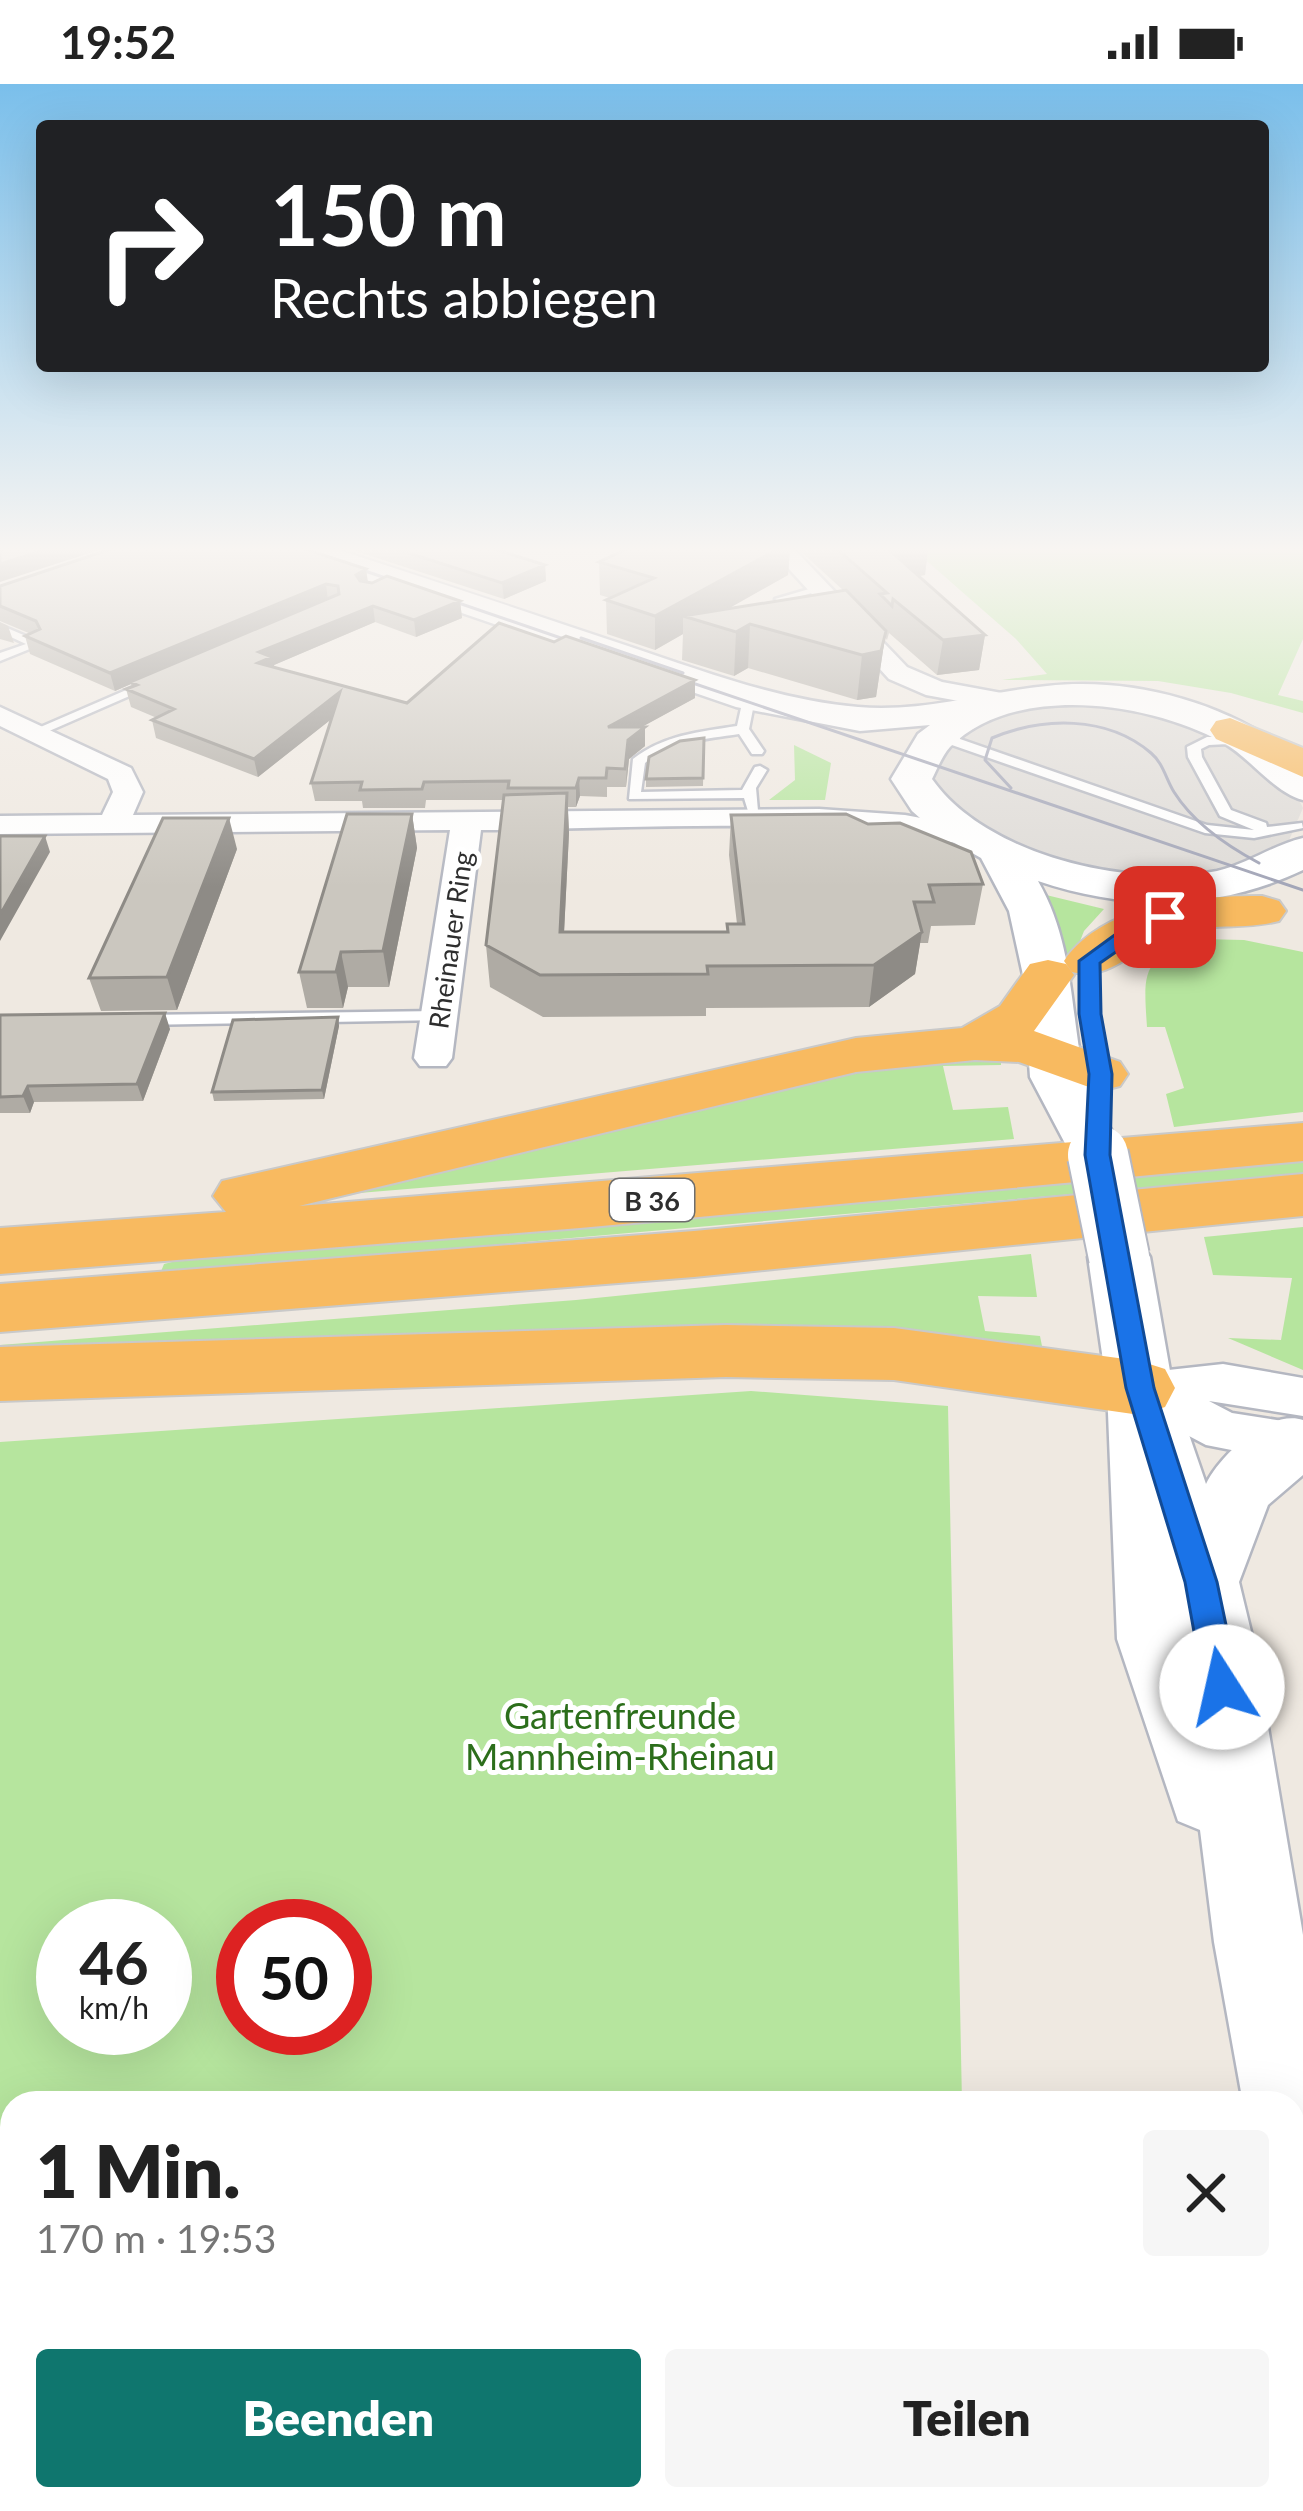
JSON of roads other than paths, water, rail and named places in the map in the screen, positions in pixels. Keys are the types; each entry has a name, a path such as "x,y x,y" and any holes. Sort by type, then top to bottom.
{"highway":[{"path":"1238,735 1303,764"},
{"path":"1158,891 1282,916"},
{"path":"975,1043 1019,1017 1069,968 1142,925 1165,917 1282,916"},
{"path":"0,1237 75,1215 196,1204 351,1176 856,1055 975,1043 1027,1046 1078,1096"},
{"name":"B 36","path":"0,1251 602,1205 1303,1142"},
{"name":"B 36","path":"0,1308 694,1254 1303,1195"},
{"path":"0,1374 726,1351 1134,1351"}],"main road":[{"path":"586,661 894,772 934,810 995,856 1069,968 1078,1096 1134,1351 1215,1644 1258,1942 1289,2091"},
{"path":"740,720 977,713 1051,697 1132,701 1238,735 1278,763 1301,823 1273,869 1232,881 1158,891 1124,904 1069,968"},
{"path":"894,772 977,713"},
{"path":"995,856 1158,891"},
{"path":"1134,1351 1156,1639 1258,1942"},
{"path":"1201,1582 1239,1488 1299,1428"}],"street":[{"path":"887,661 898,673 977,713"},
{"path":"0,715 121,774 128,792 113,824"},
{"name":"Rheinauer Ring","path":"819,818 868,807 894,772"},
{"name":"Rheinauer Ring","path":"0,825 467,821 670,807 749,795 819,818 905,824 995,856"},
{"name":"Rheinauer Ring","path":"434,1058 467,821"},
{"path":"1134,1351 1223,1431 1299,1428"}],"lane":[{"path":"35,732 163,679"},
{"path":"977,713 954,741 1205,829 1254,833 1301,823"},
{"path":"731,750 740,720"},
{"path":"740,720 757,751"},
{"path":"670,807 634,796 638,762 657,747 740,720"},
{"path":"1238,735 1194,747 1225,813 1258,826 1301,823"},
{"path":"749,795 760,770"},
{"path":"113,1020 439,1016"}],"tram line":[{"path":"649,661 683,673"},
{"path":"666,674 1303,890"},
{"path":"1011,788 985,760 992,738 1053,723 1115,732 1155,757 1182,804 1201,824 1259,863"}],"park label":[{"name":"Gartenfreunde Mannheim-Rheinau","path":"620,1736"}]}
